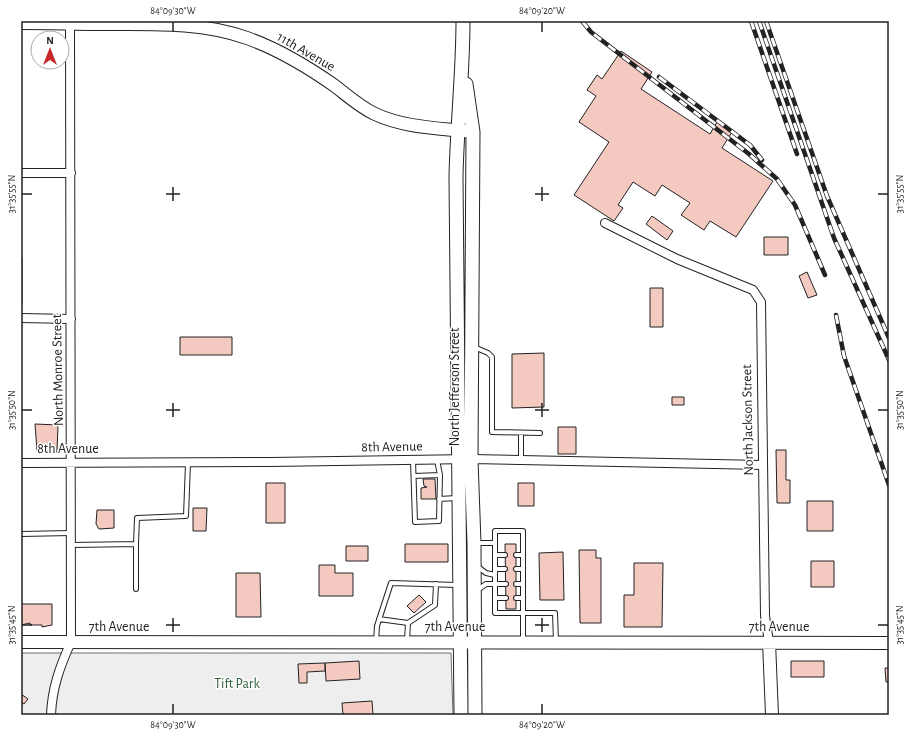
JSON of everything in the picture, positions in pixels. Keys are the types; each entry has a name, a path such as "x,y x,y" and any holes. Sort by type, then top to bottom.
{"main road":[{"name":"North Jefferson Street","path":"463,21 463,60 457,130 465,459 474,543 475,715"},
{"name":"North Jefferson Street","path":"461,715 460,498 465,459 471,346 473,132 463,60"}],"street":[{"name":"11th Avenue","path":"21,23 70,22 199,26 226,32 248,38 294,60 335,87 363,108 383,117 403,124 473,132"},
{"name":"North Monroe Street","path":"51,715 54,686 60,666 72,642 70,22"},
{"path":"21,173 71,173"},
{"name":"North Jackson Street","path":"604,223 677,259 753,290 761,302 766,616 769,642 772,715"},
{"path":"21,318 71,319"},
{"name":"8th Avenue","path":"21,463 465,459 763,465"},
{"name":"7th Avenue","path":"21,642 460,641 889,643"}],"lane":[{"path":"471,346 488,352 492,357 492,432 540,433"},
{"path":"521,433 521,460"},
{"path":"413,460 415,522 439,521 440,475 437,460"},
{"path":"136,589 137,518 186,516 188,462"},
{"path":"414,476 440,475"},
{"path":"439,498 460,498"},
{"path":"523,642 523,614 523,531 495,531 495,613 523,614 555,613 556,642"},
{"path":"21,534 72,534"},
{"path":"474,543 495,543"},
{"path":"72,545 136,544"},
{"path":"495,555 506,555"},
{"path":"516,555 523,555"},
{"path":"474,561 478,568 486,574 495,575"},
{"path":"495,569 506,569"},
{"path":"516,569 523,569"},
{"path":"376,642 379,619 391,583 460,585"},
{"path":"379,619 408,622 435,605 436,584"},
{"path":"474,596 480,587 495,584 506,584"},
{"path":"516,584 523,584"},
{"path":"495,598 506,598"},
{"path":"516,598 523,598"},
{"path":"407,642 408,622"}],"green space":[{"name":"Tift Park","path":"21,653 451,653 453,715 21,715"}],"building":[{"path":"621,51 652,72 641,89 710,134 717,122 732,132 722,148 773,181 736,237 710,221 704,230 681,215 690,203 662,185 655,196 633,182 618,205 623,208 614,221 574,195 609,142 579,122 596,96 587,90 597,75 602,79"},
{"path":"652,216 673,231 667,240 646,224"},
{"path":"764,237 788,237 788,255 764,255"},
{"path":"22,258 22,305 21,305"},
{"path":"807,272 817,295 808,298 799,276"},
{"path":"650,288 663,288 663,327 650,327"},
{"path":"180,337 232,337 232,355 180,355"},
{"path":"544,353 544,407 512,408 512,354"},
{"path":"672,397 684,397 684,405 672,405"},
{"path":"35,424 58,425 57,452 37,451"},
{"path":"558,427 576,427 576,454 558,454"},
{"path":"776,450 786,450 786,480 790,480 790,503 777,503"},
{"path":"423,479 435,479 436,499 421,499 421,488 427,487 424,486"},
{"path":"266,483 285,483 285,523 266,523"},
{"path":"518,483 534,483 534,506 518,506"},
{"path":"807,501 833,501 833,531 807,531"},
{"path":"193,508 207,508 206,531 193,531"},
{"path":"97,510 114,510 114,528 99,529 96,524"},
{"path":"405,544 448,544 448,562 405,562"},
{"path":"505,544 516,544 516,609 506,609"},
{"path":"346,546 368,546 368,561 346,561"},
{"path":"579,550 596,550 596,558 601,558 601,623 580,623"},
{"path":"563,552 564,600 540,600 539,553"},
{"path":"811,561 834,561 834,587 811,587"},
{"path":"634,563 663,563 662,627 624,627 624,595 634,595"},
{"path":"319,565 335,565 335,573 353,573 353,596 319,596"},
{"path":"236,573 260,573 261,617 236,617"},
{"path":"419,595 426,602 414,613 407,606"},
{"path":"21,604 52,604 52,625 42,627 42,625 30,625 30,623 21,625"},
{"path":"359,661 360,679 326,681 325,663"},
{"path":"791,661 824,661 824,677 791,677"},
{"path":"325,663 325,671 307,672 307,683 299,683 298,664"},
{"path":"885,668 889,668 889,682 886,682"},
{"path":"21,694 28,699 24,704 21,702"},
{"path":"372,701 373,715 343,715 342,703"}],"railway":[{"path":"582,21 591,32 749,154 777,179 795,205 825,275"},
{"path":"751,21 797,154"},
{"path":"759,21 834,238 889,360"},
{"path":"766,21 827,196 889,338"},
{"path":"659,77 750,145 762,160"},
{"path":"836,315 844,356 889,485"}]}
